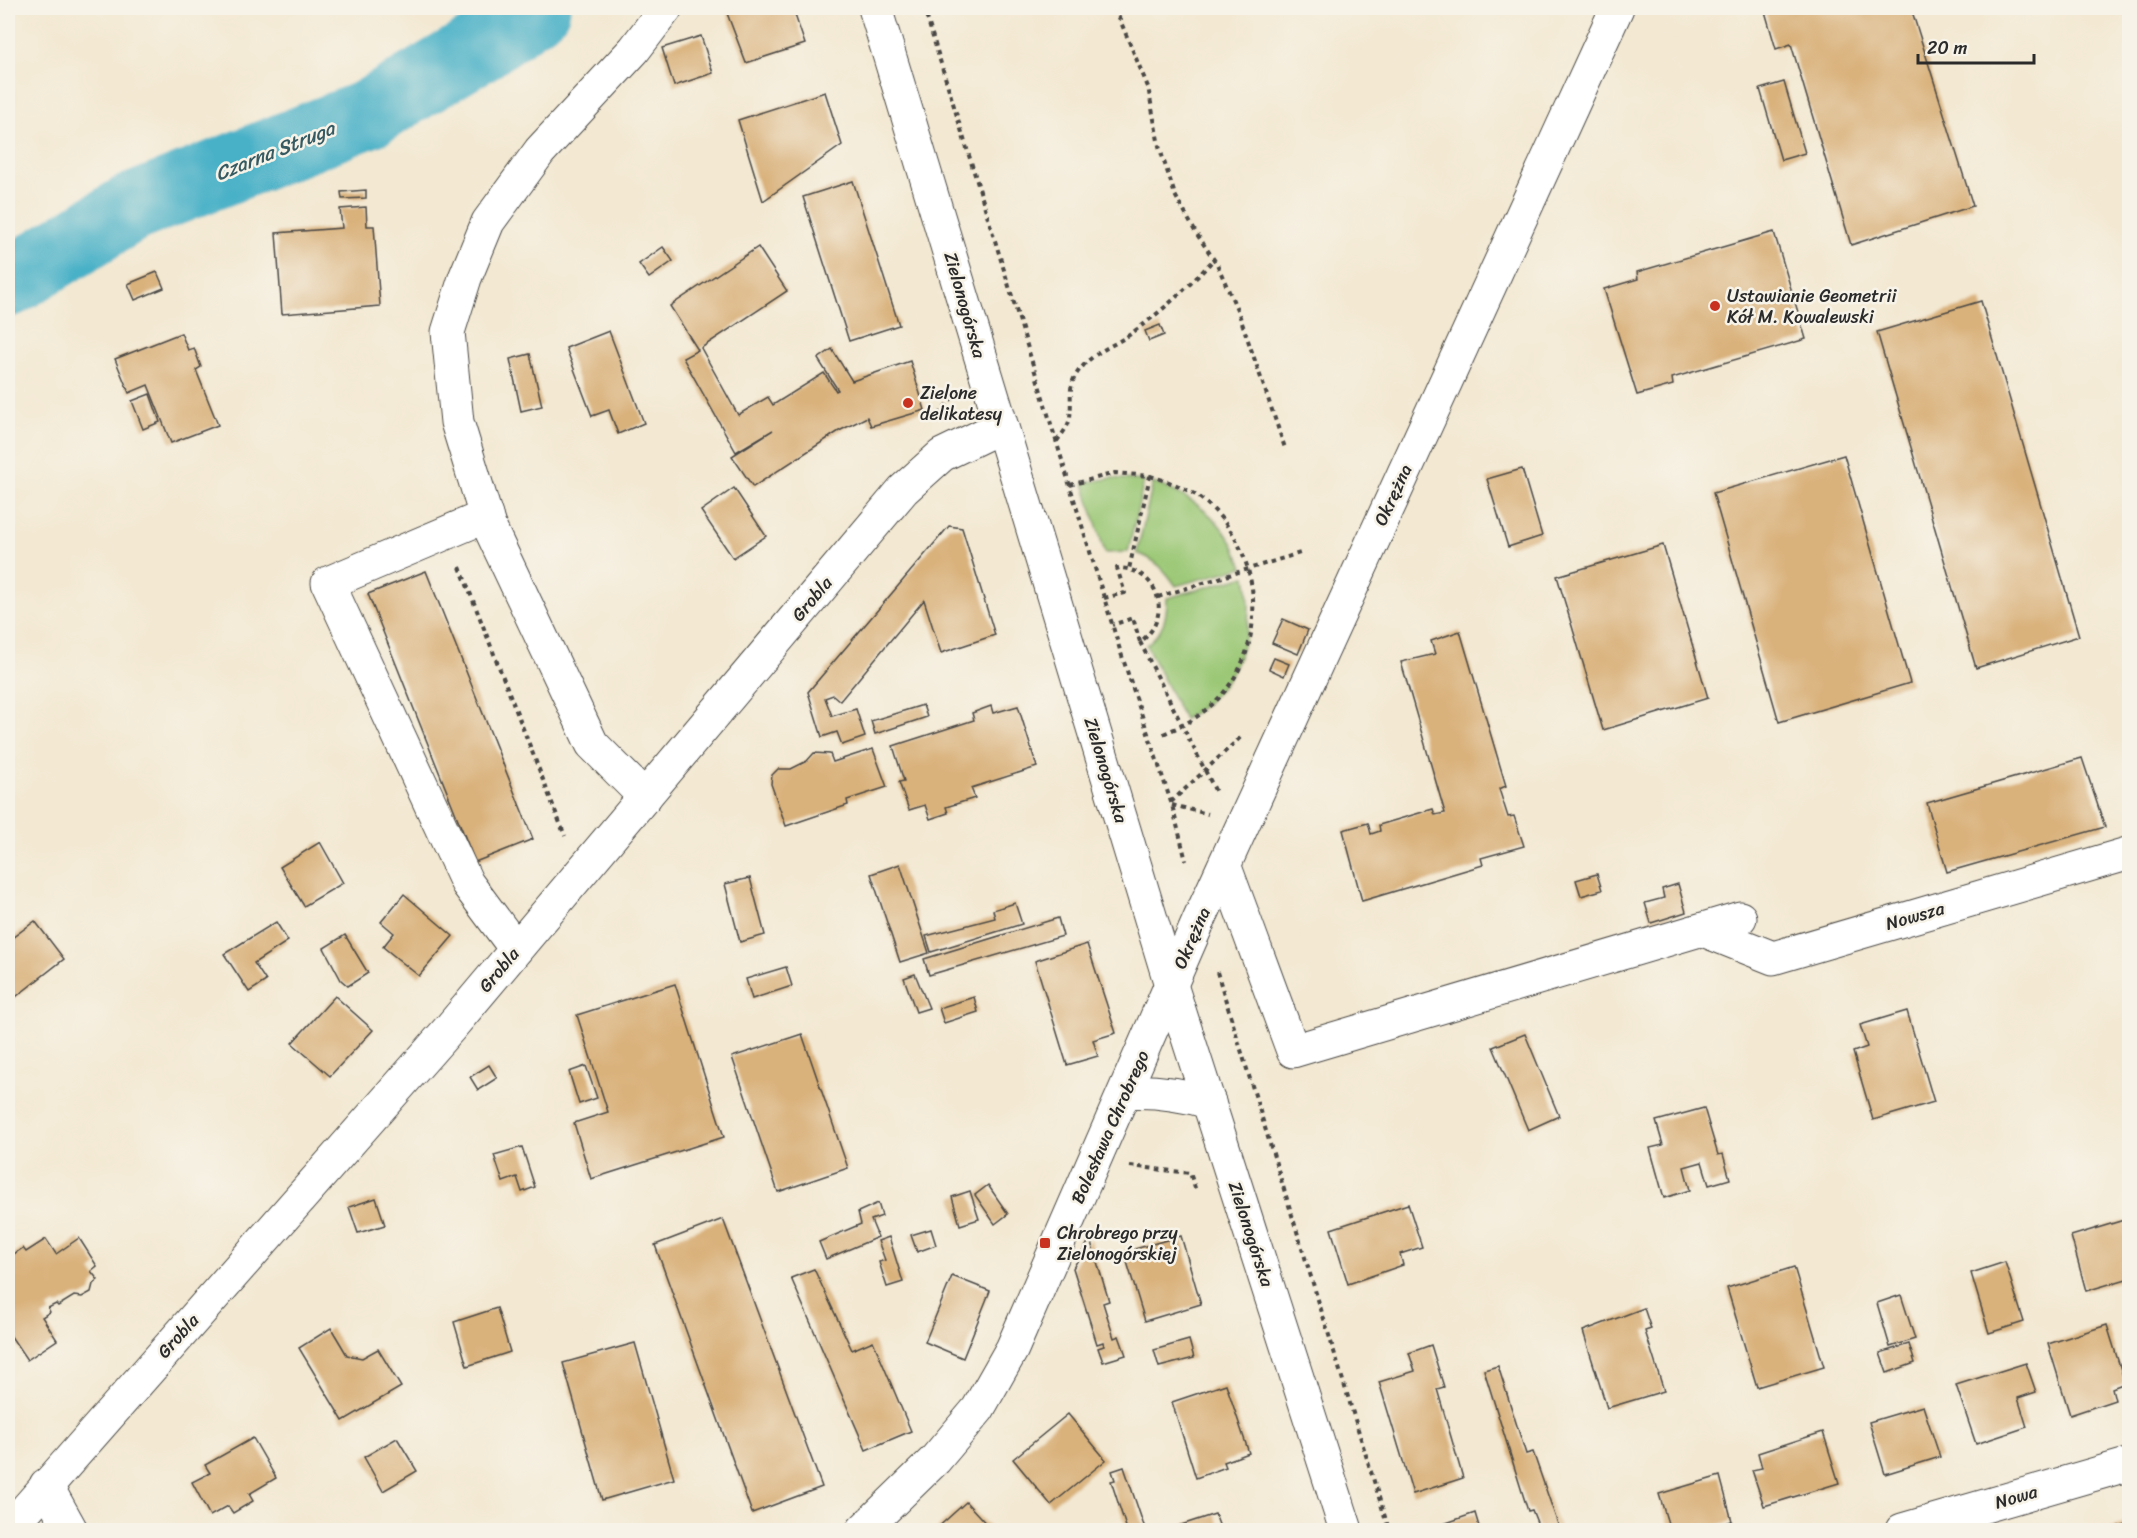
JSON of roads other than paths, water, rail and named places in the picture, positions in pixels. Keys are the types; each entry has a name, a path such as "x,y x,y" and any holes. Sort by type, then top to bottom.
{"street":[{"path":"645,797 592,744 486,516 457,422 448,332 465,278 488,222 540,151 634,50 666,8"},
{"name":"Zielonogórska","path":"875,8 1000,427 1172,985 1346,1530"},
{"name":"Okrężna","path":"1172,985 1200,918 1225,867 1237,821 1387,506 1617,8"},
{"name":"Grobla","path":"8,1530 450,1028 903,490 942,455 1000,427"},
{"path":"486,516 328,583 462,872 516,950"},
{"name":"Nowsza","path":"1703,930 1773,958 2130,853"},
{"path":"1225,867 1293,1051 1740,918"},
{"name":"Bolesława Chrobrego","path":"864,1530 935,1460 978,1409 1012,1349 1172,985"},
{"path":"1125,1092 1152,1090 1179,1093 1209,1102"},
{"name":"Nowa","path":"1902,1530 2130,1464"},
{"path":"46,1485 71,1530"}],"waterway":[{"name":"Czarna Struga","path":"8,283 131,208 370,113 484,45 536,8"}],"place":[{"name":"Ustawianie Geometrii Kół M. Kowalewski","path":"1715,306"},
{"name":"Zielone delikatesy","path":"908,403"},
{"name":"Chrobrego przy Zielonogórskiej","path":"1045,1243"}]}
